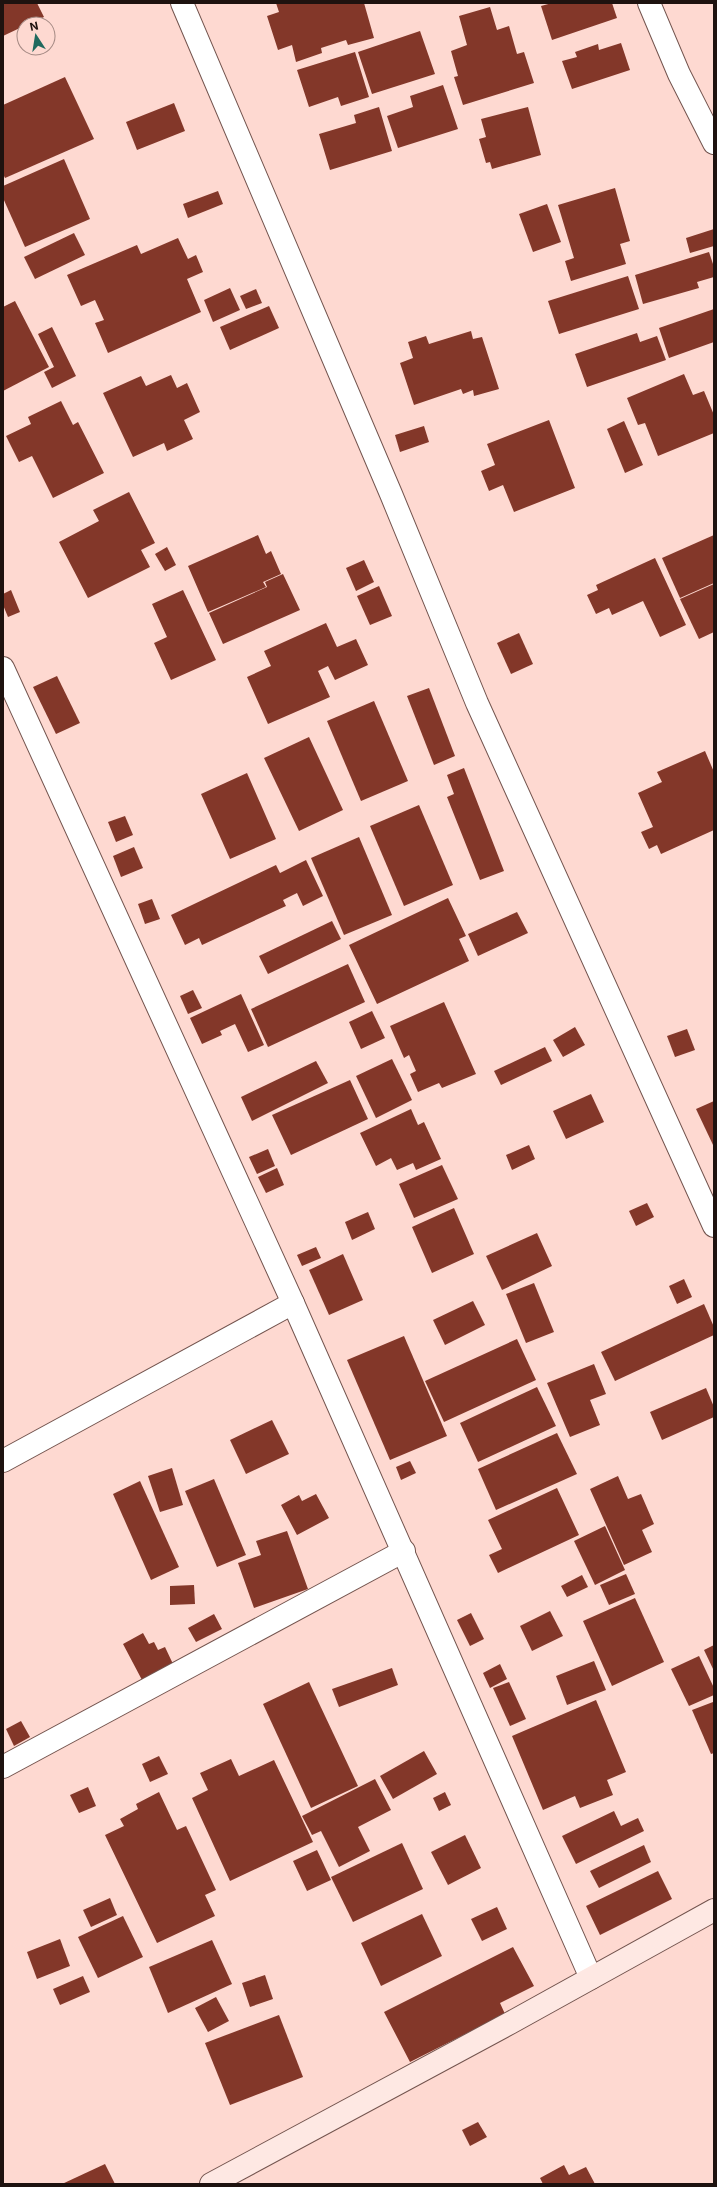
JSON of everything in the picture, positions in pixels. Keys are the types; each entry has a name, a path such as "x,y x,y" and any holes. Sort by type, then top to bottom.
{"street":[{"path":"182,3 391,494 477,703 714,1226"},
{"path":"649,3 679,74 714,143"},
{"path":"3,668 293,1303 404,1551 591,1978"},
{"path":"3,1461 293,1303"},
{"path":"3,1767 404,1551"},
{"path":"211,2184 234,2179 714,1910"}],"building":[{"path":"3,3 37,3 44,16 16,16 16,30 3,36"},
{"path":"276,3 364,3 374,38 348,45 346,40 321,48 322,53 296,62 292,45 278,50 267,16 279,12"},
{"path":"552,3 612,3 617,18 552,40 541,6"},
{"path":"490,7 497,30 509,26 517,54 524,52 534,83 463,105 454,77 458,76 451,51 467,45 459,16"},
{"path":"420,31 435,74 372,94 358,52"},
{"path":"621,43 630,70 572,89 562,61 577,57 575,52 598,44 599,50"},
{"path":"355,52 369,97 341,106 338,97 309,107 297,70"},
{"path":"65,77 94,139 5,178 3,174 3,105"},
{"path":"443,85 458,129 398,148 387,116 413,107 410,96"},
{"path":"174,103 185,131 137,150 126,122"},
{"path":"379,107 392,151 330,170 319,134 356,123 354,115"},
{"path":"528,107 541,155 492,169 490,162 486,163 479,139 486,137 481,119"},
{"path":"64,159 90,219 25,247 3,198 3,186"},
{"path":"615,188 630,241 620,244 626,264 571,281 565,261 574,258 558,205"},
{"path":"218,191 223,204 188,218 183,204"},
{"path":"547,204 561,242 533,252 519,214"},
{"path":"714,229 714,246 690,253 686,238"},
{"path":"74,233 85,255 35,279 24,257"},
{"path":"178,238 188,259 196,255 203,272 187,279 201,312 108,353 95,323 104,320 95,300 81,306 67,275 137,245 141,254"},
{"path":"709,252 714,267 714,277 697,282 699,288 643,304 635,275"},
{"path":"628,276 639,309 559,334 548,301"},
{"path":"230,288 240,310 213,322 204,300"},
{"path":"256,289 262,303 246,309 240,296"},
{"path":"15,301 49,367 3,391 3,307"},
{"path":"269,306 279,328 230,350 220,327"},
{"path":"714,309 714,342 669,358 659,328"},
{"path":"52,327 76,376 52,388 44,372 54,367 38,334"},
{"path":"471,331 473,339 482,337 499,389 474,396 473,390 463,394 461,389 414,405 400,363 413,358 408,342 426,336 429,344"},
{"path":"637,333 640,342 657,336 666,360 587,387 575,354"},
{"path":"684,374 693,395 704,391 714,415 714,433 658,456 645,423 638,425 627,398"},
{"path":"171,375 177,388 187,383 200,412 184,420 193,439 167,451 164,443 133,457 103,393 141,376 146,386"},
{"path":"61,401 73,425 78,422 104,473 53,498 32,456 19,462 6,436 31,424 28,417"},
{"path":"549,420 575,488 514,512 503,485 489,491 481,471 495,465 487,444"},
{"path":"624,421 643,465 625,473 607,429"},
{"path":"424,426 429,442 400,452 395,435"},
{"path":"129,492 155,543 141,550 150,567 88,598 59,542 99,521 93,510"},
{"path":"258,535 266,554 271,551 281,574 263,582 266,587 208,612 188,566"},
{"path":"714,535 714,583 680,598 662,558"},
{"path":"167,547 176,565 165,571 155,554"},
{"path":"655,558 686,625 660,637 643,601 612,615 609,608 596,614 587,595 598,590 596,585"},
{"path":"364,560 374,582 356,591 346,568"},
{"path":"283,574 300,610 223,644 209,613 267,587 265,582"},
{"path":"714,584 714,632 699,639 680,599"},
{"path":"379,586 392,616 370,625 357,596"},
{"path":"11,590 20,612 8,617 3,605 3,594"},
{"path":"183,590 216,660 171,680 154,643 167,637 152,604"},
{"path":"326,623 337,647 356,639 368,665 335,680 328,666 318,671 330,697 268,724 247,677 271,666 264,651"},
{"path":"519,633 533,664 511,674 497,643"},
{"path":"57,676 80,723 56,734 33,687"},
{"path":"429,688 455,756 434,765 407,696"},
{"path":"374,701 408,781 361,801 327,721"},
{"path":"309,737 343,810 299,831 264,758"},
{"path":"705,751 714,772 714,830 661,854 657,845 649,849 641,832 653,827 638,793 662,782 657,772"},
{"path":"464,768 504,871 480,880 447,797 454,794 447,775"},
{"path":"247,773 276,839 230,859 201,794"},
{"path":"419,805 453,885 404,906 370,826"},
{"path":"125,816 133,835 116,842 108,822"},
{"path":"359,837 392,915 344,935 311,858"},
{"path":"134,847 143,868 121,877 113,856"},
{"path":"306,860 323,896 303,906 297,893 283,900 286,906 202,945 199,938 185,945 171,915 276,865 280,873"},
{"path":"448,898 466,936 459,939 469,961 377,1004 349,945"},
{"path":"152,899 160,919 145,924 138,904"},
{"path":"517,912 528,933 478,956 468,934"},
{"path":"332,921 341,939 268,974 259,956"},
{"path":"348,964 365,1002 268,1047 251,1009"},
{"path":"193,990 202,1008 188,1014 180,996"},
{"path":"241,994 264,1045 248,1052 235,1024 220,1031 222,1035 202,1044 190,1018"},
{"path":"444,1002 476,1074 442,1088 439,1083 418,1092 410,1074 416,1071 409,1055 404,1058 390,1026"},
{"path":"372,1011 385,1038 361,1049 349,1022"},
{"path":"575,1027 585,1045 563,1057 553,1040"},
{"path":"687,1029 695,1050 675,1057 667,1036"},
{"path":"545,1047 552,1061 501,1085 494,1071"},
{"path":"392,1059 412,1100 376,1118 356,1076"},
{"path":"316,1061 328,1083 252,1121 241,1097"},
{"path":"350,1080 368,1119 291,1155 272,1115"},
{"path":"591,1094 604,1122 566,1139 553,1111"},
{"path":"714,1101 714,1147 696,1109"},
{"path":"411,1109 418,1125 424,1122 441,1159 416,1170 413,1163 397,1170 391,1158 376,1166 360,1133"},
{"path":"529,1145 535,1159 512,1170 506,1155"},
{"path":"268,1149 275,1166 257,1174 249,1157"},
{"path":"442,1165 458,1199 414,1218 399,1184"},
{"path":"277,1168 284,1185 266,1193 258,1177"},
{"path":"647,1203 654,1217 636,1226 629,1211"},
{"path":"454,1208 474,1254 432,1273 412,1227"},
{"path":"368,1212 375,1229 352,1240 345,1222"},
{"path":"537,1233 552,1266 502,1290 486,1256"},
{"path":"316,1247 321,1258 302,1266 297,1255"},
{"path":"343,1254 363,1300 329,1315 309,1270"},
{"path":"684,1279 692,1297 677,1304 669,1286"},
{"path":"534,1283 554,1332 526,1343 506,1294"},
{"path":"473,1301 485,1325 445,1345 433,1320"},
{"path":"704,1304 714,1327 714,1335 615,1381 601,1352"},
{"path":"404,1336 447,1436 390,1460 347,1360"},
{"path":"517,1339 536,1380 444,1422 425,1381"},
{"path":"594,1364 606,1394 590,1400 600,1425 570,1437 547,1383"},
{"path":"537,1387 556,1426 478,1462 460,1423"},
{"path":"706,1388 714,1407 714,1417 662,1440 650,1412"},
{"path":"272,1420 289,1454 246,1474 230,1440"},
{"path":"557,1433 577,1474 496,1510 478,1469"},
{"path":"410,1461 416,1473 401,1480 396,1467"},
{"path":"172,1468 183,1505 160,1512 148,1476"},
{"path":"618,1476 628,1499 641,1494 654,1524 642,1530 652,1552 624,1565 590,1489"},
{"path":"214,1479 246,1555 217,1567 185,1491"},
{"path":"140,1481 179,1567 151,1580 113,1494"},
{"path":"557,1488 579,1535 498,1573 489,1555 502,1549 488,1520"},
{"path":"316,1494 329,1518 297,1535 281,1505 299,1495 302,1501"},
{"path":"605,1526 625,1570 595,1585 574,1541"},
{"path":"287,1531 308,1589 254,1608 238,1563 261,1555 256,1541"},
{"path":"626,1574 635,1594 609,1605 600,1585"},
{"path":"582,1575 588,1587 567,1597 561,1586"},
{"path":"194,1585 195,1604 170,1605 170,1586"},
{"path":"635,1598 664,1662 612,1686 583,1621"},
{"path":"550,1611 563,1636 532,1651 520,1626"},
{"path":"471,1613 484,1639 470,1646 457,1620"},
{"path":"214,1614 222,1629 196,1642 188,1628"},
{"path":"143,1633 149,1644 154,1642 158,1650 165,1647 173,1664 142,1680 123,1644"},
{"path":"714,1645 714,1671 704,1650"},
{"path":"699,1656 714,1688 714,1695 689,1706 671,1669"},
{"path":"594,1661 606,1690 567,1705 556,1676"},
{"path":"500,1664 507,1679 490,1688 483,1673"},
{"path":"392,1668 398,1685 339,1707 332,1689"},
{"path":"309,1682 358,1786 311,1808 263,1704"},
{"path":"509,1682 526,1719 510,1726 493,1688"},
{"path":"596,1700 626,1772 607,1780 613,1795 580,1808 575,1796 543,1810 512,1736"},
{"path":"713,1702 714,1753 711,1754 692,1710"},
{"path":"21,1721 30,1737 14,1746 6,1729"},
{"path":"424,1751 437,1774 393,1799 380,1776"},
{"path":"159,1756 168,1774 150,1782 142,1764"},
{"path":"231,1759 239,1776 274,1760 313,1842 230,1881 192,1798 208,1790 200,1773"},
{"path":"375,1779 391,1810 358,1827 370,1851 339,1867 321,1831 312,1835 302,1816"},
{"path":"88,1787 96,1806 79,1813 70,1795"},
{"path":"159,1792 177,1830 186,1826 216,1890 205,1895 215,1916 157,1943 105,1835 124,1826 120,1819 138,1809 136,1804"},
{"path":"445,1792 451,1805 439,1811 433,1798"},
{"path":"614,1811 621,1826 638,1818 644,1831 576,1864 562,1836"},
{"path":"465,1835 481,1868 448,1885 431,1852"},
{"path":"402,1843 423,1889 353,1922 331,1877"},
{"path":"644,1845 651,1862 599,1888 590,1871"},
{"path":"317,1850 331,1880 307,1891 293,1861"},
{"path":"658,1871 672,1899 600,1935 586,1906"},
{"path":"110,1898 117,1915 91,1927 83,1910"},
{"path":"497,1907 507,1929 482,1941 471,1919"},
{"path":"422,1914 442,1956 381,1986 361,1943"},
{"path":"123,1916 143,1957 98,1978 78,1937"},
{"path":"60,1939 70,1966 37,1979 27,1952"},
{"path":"212,1940 232,1984 168,2013 149,1967"},
{"path":"513,1947 534,1986 500,2003 505,2014 410,2062 384,2012"},
{"path":"265,1975 273,1999 250,2007 242,1983"},
{"path":"83,1976 90,1992 60,2005 53,1989"},
{"path":"216,1997 229,2021 208,2032 195,2008"},
{"path":"279,2015 303,2077 230,2105 205,2043"},
{"path":"478,2122 487,2137 470,2146 462,2130"},
{"path":"105,2164 115,2184 62,2184"},
{"path":"564,2165 569,2175 586,2167 595,2184 543,2184 540,2178"}]}
